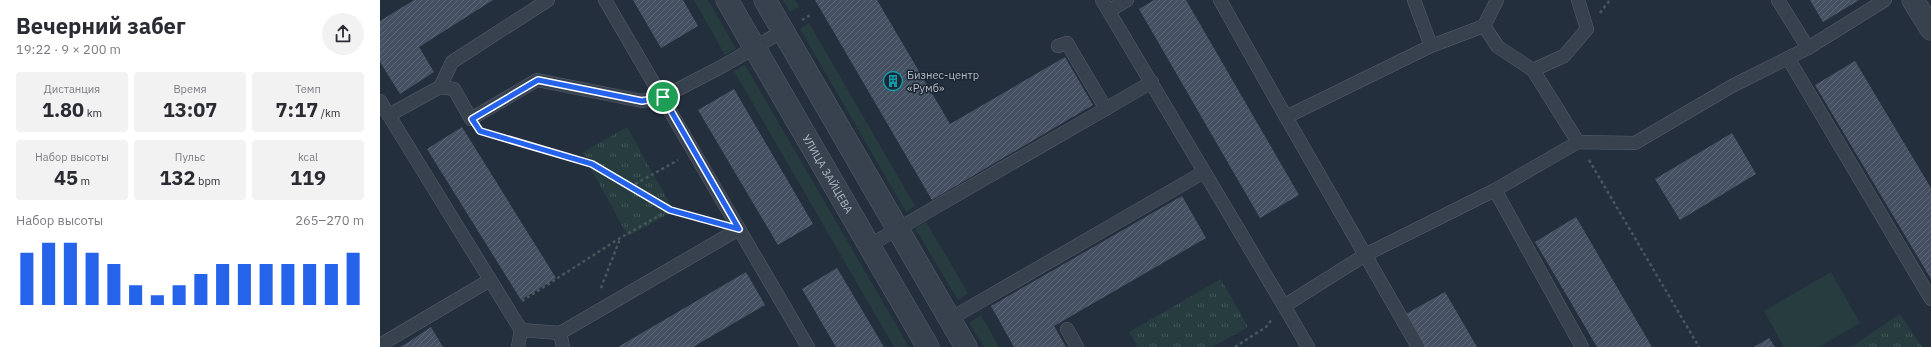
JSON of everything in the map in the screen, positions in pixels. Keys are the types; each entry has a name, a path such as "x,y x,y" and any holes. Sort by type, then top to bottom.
{"street":[{"name":"УЛИЦА ЗАЙЦЕВА","path":"727,0 928,347"},
{"path":"765,0 966,347"},
{"path":"1913,0 1929,21"}],"lane":[{"path":"389,115 440,87 452,62 548,0"},
{"path":"605,0 808,347"},
{"path":"1127,0 1105,6 1152,82 1308,347"},
{"path":"1220,0 1418,347"},
{"path":"1414,0 1431,46"},
{"path":"1286,117 1431,46 1484,26 1497,0"},
{"path":"1533,70 1564,56 1587,29 1578,0"},
{"path":"1778,0 1808,48"},
{"path":"1284,306 1365,255 1495,190 1578,142 1635,143 1732,86 1808,48 1885,0"},
{"path":"1484,26 1498,47 1533,70 1578,142"},
{"path":"440,87 454,89 472,119 538,80 642,101 663,97 754,48 782,31"},
{"path":"1058,46 1067,43 1106,109"},
{"path":"1788,58 1931,299"},
{"path":"870,245 1152,82"},
{"path":"380,101 521,330 518,347"},
{"path":"950,319 1204,172"},
{"path":"1495,190 1582,347"},
{"path":"521,330 560,333 739,229"},
{"path":"380,345 490,280"},
{"path":"1067,329 1077,347"},
{"path":"560,333 563,347"}],"path":[{"path":"472,119 480,131 592,164 670,210 739,229"},
{"path":"1578,142 1699,347"},
{"path":"630,187 694,151"},
{"path":"508,310 620,238 670,210"},
{"path":"604,308 600,292 620,238"},
{"path":"1235,347 1266,327 1284,306"}],"green space":[{"path":"694,0 708,0 736,49 725,55"},
{"path":"783,0 795,0 799,7 790,12"},
{"path":"809,23 915,206 906,212 800,29"},
{"path":"745,65 909,347 894,347 734,71"},
{"path":"627,127 674,211 628,236 582,153"},
{"path":"926,222 968,293 958,300 915,228"},
{"path":"1831,272 1860,323 1819,347 1784,347 1764,311"},
{"path":"1221,279 1248,327 1212,347 1138,347 1129,332"},
{"path":"1900,314 1922,347 1851,347"},
{"path":"981,315 999,347 984,347 969,323"}],"building":[{"path":"414,0 493,0 419,47 434,72 400,94 380,62 380,21"},
{"path":"633,0 683,0 698,26 661,48"},
{"name":"Бизнес-центр «Румб»","path":"815,0 877,0 950,124 1065,57 1093,105 932,200"},
{"path":"1154,0 1186,0 1299,195 1260,218 1139,9"},
{"path":"1810,0 1859,0 1823,22"},
{"path":"1855,61 1931,188 1931,279 1815,85"},
{"path":"734,89 813,224 778,245 698,110"},
{"path":"462,127 556,278 521,300 427,149"},
{"path":"1732,133 1756,174 1680,220 1655,179"},
{"path":"1182,196 1206,238 1054,326 1066,347 1014,347 991,306"},
{"path":"1576,217 1652,347 1597,347 1535,242"},
{"path":"837,268 884,347 836,347 802,289"},
{"path":"746,272 765,305 693,347 618,347"},
{"path":"1445,292 1477,347 1425,347 1406,314"},
{"path":"431,327 443,347 400,347 407,343"},
{"path":"1769,338 1775,347 1754,347"}],"place":[{"name":"Бизнес-центр «Румб»","path":"893,81"}],"route":[{"path":"538,80 642,101 663,97 739,229 670,210 592,164 480,131 472,119 538,80"}]}
